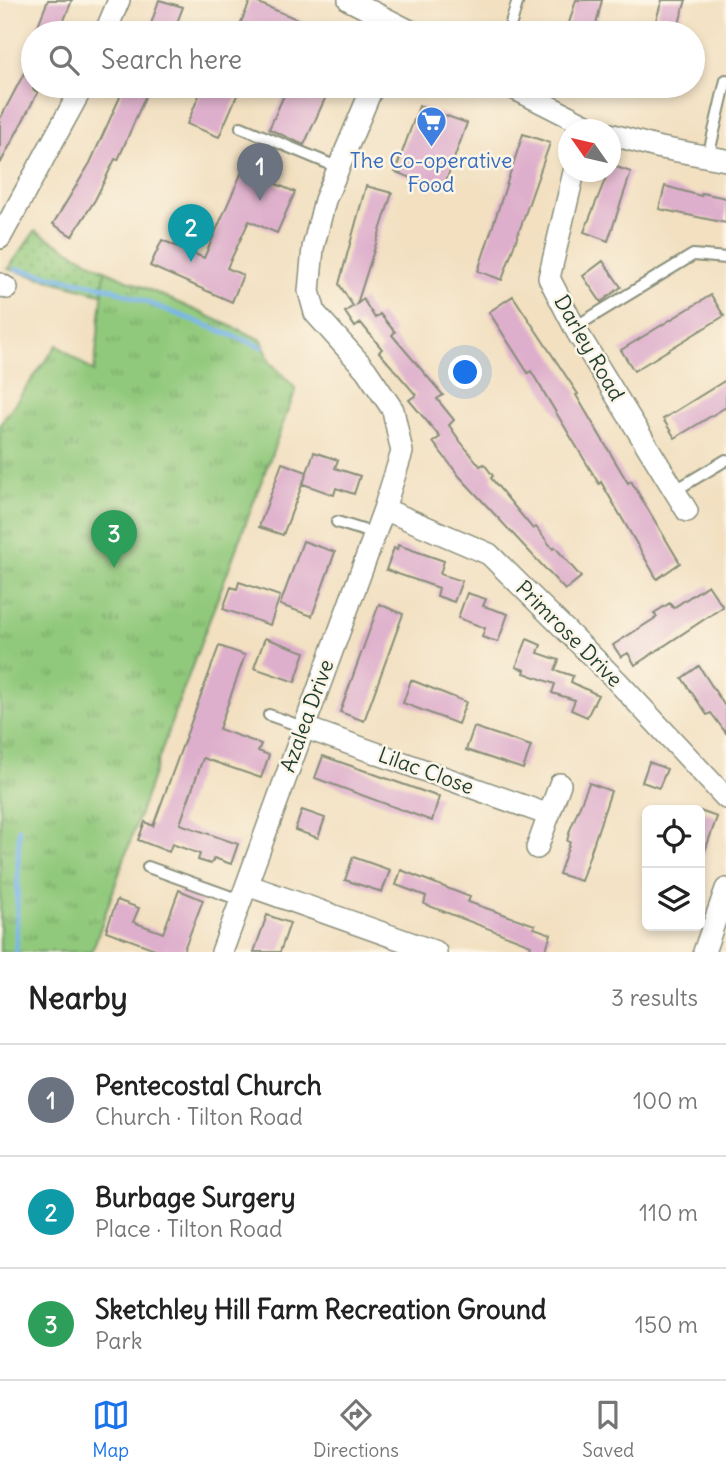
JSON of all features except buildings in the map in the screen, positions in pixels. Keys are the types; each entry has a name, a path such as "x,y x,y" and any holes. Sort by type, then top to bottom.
{"street":[{"path":"110,21 119,0"},
{"path":"362,3 390,21"},
{"path":"0,238 76,98"},
{"name":"Azalea Drive","path":"222,952 384,509 402,452 393,410 366,370 315,313 309,291 313,248 325,200 368,98"},
{"path":"532,98 571,119"},
{"path":"621,136 717,158"},
{"name":"Darley Road","path":"572,182 549,278 575,327 687,511"},
{"name":"Primrose Drive","path":"384,509 489,554 617,681 726,798"},
{"name":"Lilac Close","path":"303,727 549,815"},
{"path":"537,848 560,785"},
{"path":"704,952 726,889"},
{"path":"243,893 406,947 436,952"}],"lane":[{"path":"512,21 518,0"},
{"path":"717,158 726,80"},
{"path":"241,127 337,167"},
{"path":"575,327 693,254 726,258"},
{"path":"674,491 726,460"},
{"path":"337,522 375,534"},
{"path":"269,715 303,727"},
{"path":"148,867 243,893"}],"green space":[{"path":"35,231 105,270 104,295 8,269"},
{"path":"105,270 262,340 270,362 296,389 175,712 92,952 0,952 0,424 57,345 94,372"}],"waterway":[{"path":"16,269 110,288 262,347"},
{"path":"16,952 19,829"}],"place":[{"name":"The Co-operative Food","path":"431,148"},
{"name":"Pentecostal Church","path":"260,201"},
{"name":"Burbage Surgery","path":"191,262"},
{"name":"Sketchley Hill Farm Recreation Ground","path":"114,568"}]}
